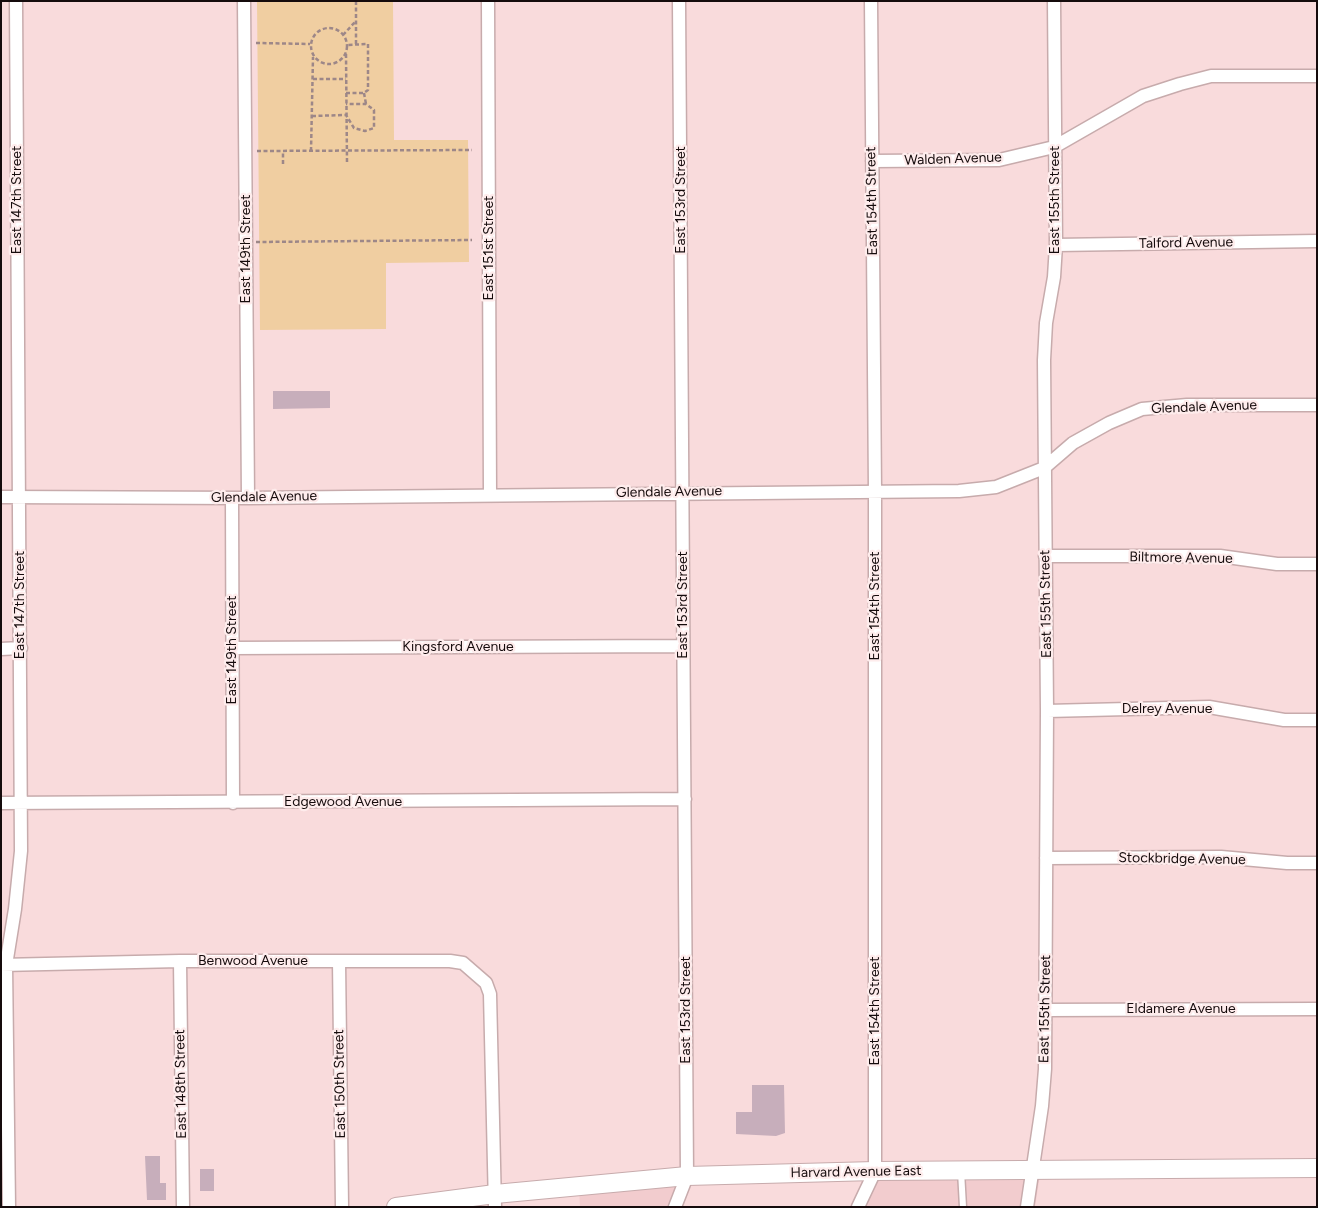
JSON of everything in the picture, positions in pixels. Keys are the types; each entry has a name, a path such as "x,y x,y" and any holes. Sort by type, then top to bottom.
{"main road":[{"name":"Harvard Avenue East","path":"396,1207 495,1200 687,1176 1031,1169 1317,1168"}],"street":[{"name":"East 147th Street","path":"9,1207 3,965 15,909 21,851 16,1"},
{"name":"East 149th Street","path":"244,1 248,498"},
{"name":"East 151st Street","path":"488,1 490,494"},
{"name":"East 153rd Street","path":"675,1207 687,1176 679,1"},
{"name":"East 154th Street","path":"858,1207 875,1171 875,491 871,1"},
{"name":"East 155th Street","path":"1027,1207 1031,1169 1042,1106 1046,1010 1047,711 1044,360 1046,323 1054,277 1056,245 1054,1"},
{"name":"Walden Avenue","path":"872,161 999,160 1054,148 1143,96 1210,76 1317,76"},
{"name":"Talford Avenue","path":"1056,245 1317,241"},
{"name":"Glendale Avenue","path":"1,497 248,498 683,492 959,491 996,487 1044,468 1073,443 1109,423 1142,409 1187,405 1317,405"},
{"name":"East 149th Street","path":"232,498 232,803"},
{"name":"Biltmore Avenue","path":"1045,556 1220,556 1277,564 1317,564"},
{"name":"Kingsford Avenue","path":"232,648 683,646"},
{"path":"1,648 21,648"},
{"name":"Delrey Avenue","path":"1047,711 1208,707 1284,720 1317,720"},
{"name":"Edgewood Avenue","path":"1,803 685,799"},
{"name":"Stockbridge Avenue","path":"1046,858 1221,857 1287,863 1317,863"},
{"name":"Benwood Avenue","path":"3,965 180,961 450,961 463,964 486,982 490,994 495,1200"},
{"name":"East 148th Street","path":"180,961 183,1207"},
{"name":"East 150th Street","path":"338,961 342,1207"},
{"name":"Eldamere Avenue","path":"1046,1010 1317,1009"}],"lane":[{"path":"961,1170 963,1207"}],"path":[{"path":"356,1 356,45"},
{"path":"343,35 356,20"},
{"path":"311,150 313,55 310,44 316,33 326,28 339,30 347,45 347,162"},
{"path":"255,42 310,44"},
{"path":"346,93 364,93 368,90 368,44 347,45"},
{"path":"313,55 322,63 333,64 346,52"},
{"path":"312,79 346,79"},
{"path":"364,93 366,104"},
{"path":"346,104 366,104 374,110 374,128 365,131 354,128 346,115"},
{"path":"312,116 346,115"},
{"path":"255,150 472,150"},
{"path":"283,150 283,164"},
{"path":"255,242 472,240"}],"shaded area":[{"path":"257,1 393,1 394,140 468,140 469,262 386,263 386,329 260,330"},
{"path":"1041,1169 1035,1207 858,1207 875,1171"},
{"path":"687,1176 675,1207 580,1207 579,1186"}],"building":[{"path":"273,391 330,391 330,408 273,409"},
{"path":"752,1085 784,1085 785,1133 776,1136 736,1134 736,1112 752,1112"},
{"path":"145,1156 160,1156 160,1183 166,1183 166,1200 147,1200"},
{"path":"200,1169 214,1169 214,1191 200,1191"}]}
